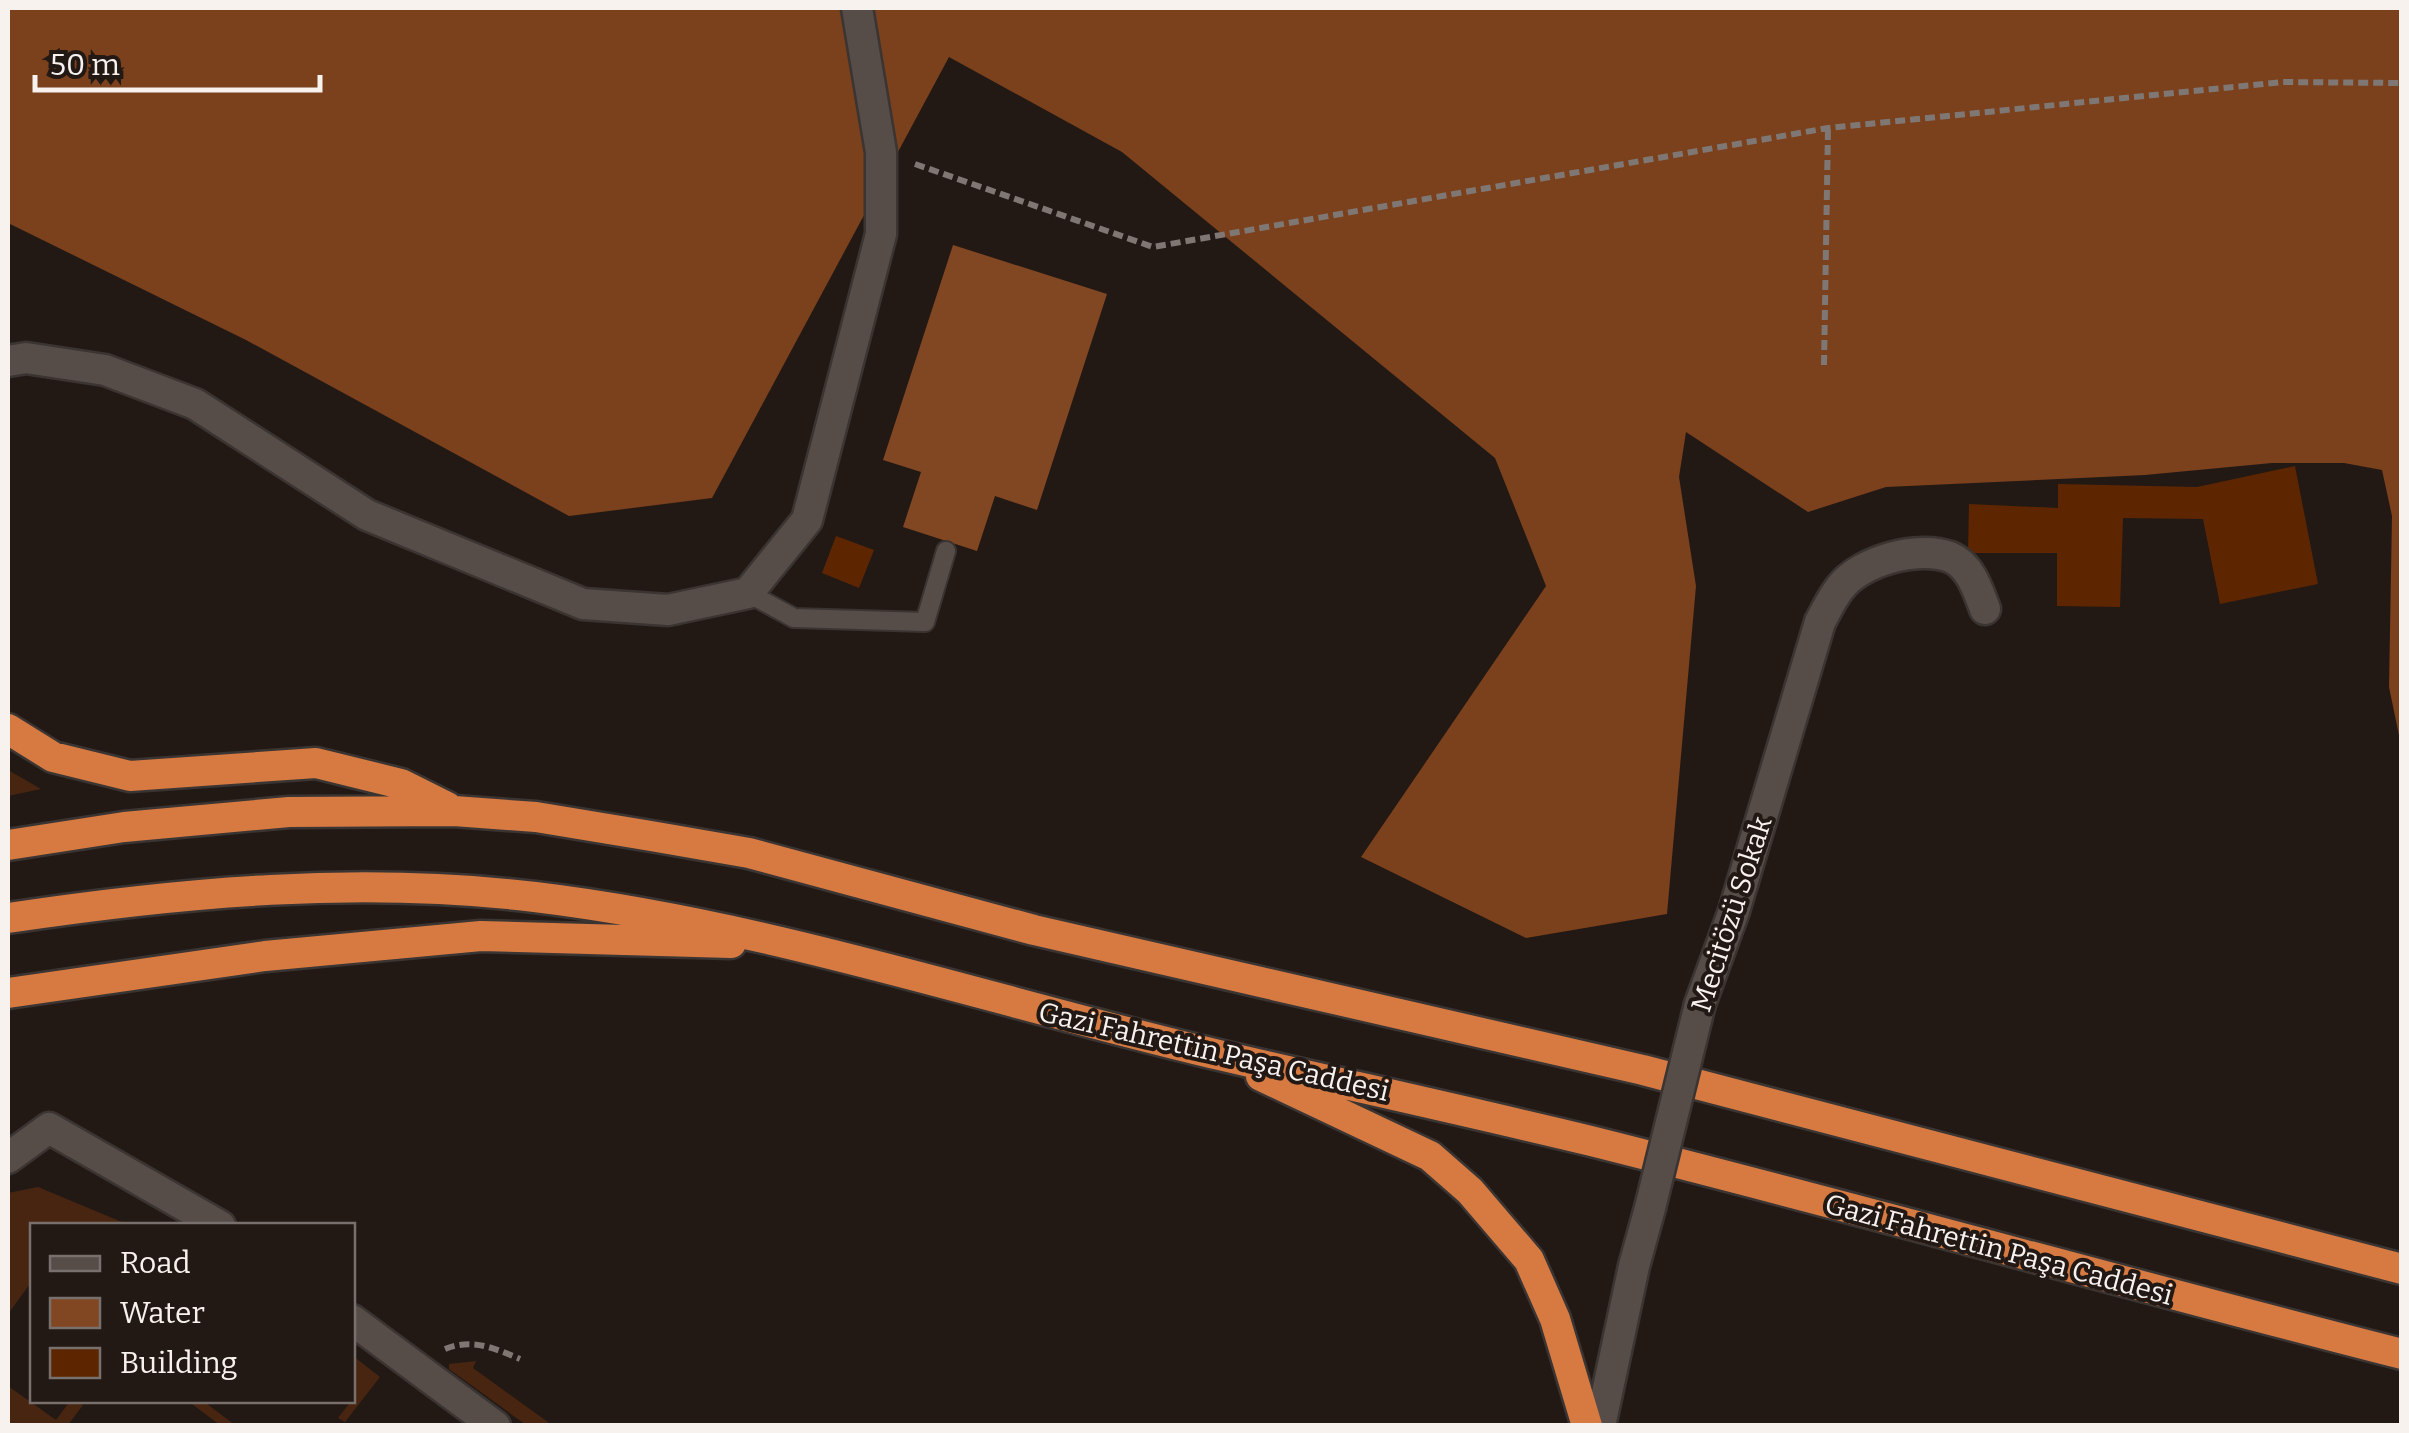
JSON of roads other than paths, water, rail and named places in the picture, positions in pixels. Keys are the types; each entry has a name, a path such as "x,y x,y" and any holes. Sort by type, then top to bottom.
{"highway":[{"path":"8,729 53,757 130,776 316,763 401,784 454,811"},
{"path":"8,844 124,827 273,813 454,811 536,817 750,853 1034,930 1644,1070 2402,1269"},
{"name":"Gazi Fahrettin Paşa Caddesi","path":"8,918 123,901 298,886 438,888 628,910 785,943 1223,1056 1577,1138 2402,1354"},
{"path":"8,992 265,956 482,936 696,944 785,943"},
{"path":"1223,1056 1430,1156 1470,1191 1529,1260 1555,1318 1586,1426"}],"street":[{"path":"8,361 26,358 104,370 195,404 367,515 583,604 668,610 748,594 807,520 881,234 881,152 857,8"},
{"name":"Mecitözü Sokak","path":"1600,1426 1634,1266 1700,1004 1734,911 1820,622 1841,584 1885,557 1919,554 1952,558 1975,581 1984,608"},
{"path":"8,1158 49,1128 215,1223"},
{"path":"355,1322 495,1426"}],"lane":[{"path":"748,594 794,618 925,622 946,551"}],"water":[{"path":"953,245 1107,294 1037,510 995,496 977,551 903,527 921,472 883,460"}]}
